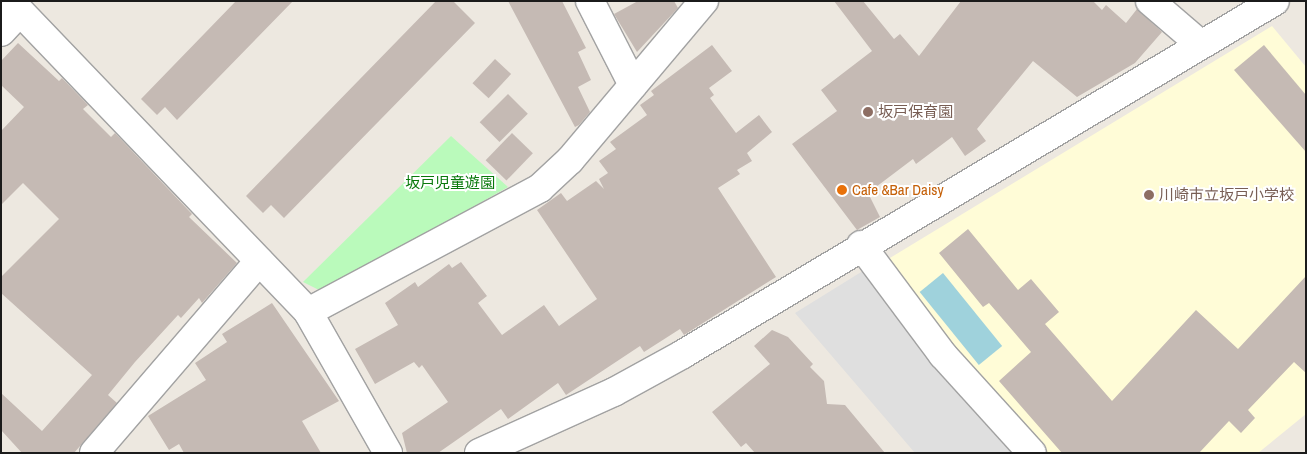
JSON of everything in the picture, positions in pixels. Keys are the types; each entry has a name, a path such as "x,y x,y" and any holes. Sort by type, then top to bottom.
{"street":[{"path":"590,1 633,85"},
{"path":"308,312 540,188 633,85 704,1"},
{"path":"1150,1 1200,44"},
{"path":"479,453 614,392 683,354 861,246 1275,1"},
{"path":"10,16 259,261 308,312 388,453"},
{"path":"861,246 943,356 1032,453"},
{"path":"94,453 259,261"}],"shaded area":[{"name":"川崎市立坂戸小学校","path":"1272,26 1306,67 1306,414 1258,453 1045,453 961,361 885,261"},
{"path":"866,269 1022,453 915,453 795,313"}],"green space":[{"name":"坂戸児童遊園","path":"451,136 508,187 323,292 303,282"}],"water":[{"path":"943,273 1002,346 979,365 920,292"}],"building":[{"path":"236,1 293,1 177,120 165,107 157,115 141,99"},
{"path":"436,1 453,1 475,23 284,218 271,205 263,213 246,196"},
{"path":"508,1 562,1 586,48 578,52 591,80 578,87 590,112 579,125 575,127"},
{"path":"638,1 674,1 678,8 637,52 614,14"},
{"path":"834,1 863,1 894,39 900,34 919,56 961,1 1093,1 1102,10 1106,5 1126,23 1137,9 1162,32 1135,63 1077,97 1033,61 977,129 986,141 965,156 952,137 916,164 913,159 868,193 880,217 857,230 792,144 837,111 821,90 872,51"},
{"path":"18,43 59,81 62,78 88,105 83,109 111,137 115,133 192,214 189,217 237,263 202,303 199,298 181,318 178,315 135,362 108,395 117,403 74,453 22,453 1,430 1,393 42,431 92,375 1,293 1,277 59,219 23,183 1,205 1,131 24,107 1,85 1,61"},
{"path":"712,45 732,71 709,88 714,95 710,98 736,133 759,115 772,132 747,153 752,161 737,170 740,174 718,188 776,277 684,335 680,329 644,352 640,346 566,395 558,383 508,419 501,409 438,453 407,453 402,433 448,402 422,365 419,368 414,362 375,384 355,349 398,325 385,303 415,282 418,287 449,264 452,268 461,262 487,296 478,303 502,335 544,305 559,326 597,299 537,210 561,193 567,201 596,181 604,189 599,179 608,173 599,161 616,149 610,142 647,115 640,105 654,95 651,91"},
{"path":"1264,45 1306,95 1306,152 1234,70"},
{"path":"495,59 511,74 489,98 472,83"},
{"path":"508,94 528,114 500,142 480,122"},
{"path":"512,133 533,153 506,180 486,160"},
{"path":"968,229 1018,290 1031,279 1059,312 1045,324 1112,401 1196,310 1238,349 1306,276 1306,373 1294,362 1248,410 1255,418 1241,433 1229,421 1199,453 1062,453 999,381 1031,352 989,303 983,307 939,253"},
{"path":"272,303 339,401 302,421 321,453 184,453 179,444 169,450 148,416 206,380 195,363 227,342 222,334"},
{"path":"772,330 788,337 813,364 810,367 824,381 827,404 845,405 885,453 755,453 746,443 741,447 712,412 770,364 754,346"}],"place":[{"name":"坂戸保育園","path":"868,112"},
{"name":"Cafe &Bar Daisy","path":"842,190"},
{"name":"川崎市立坂戸小学校","path":"1149,195"}]}
